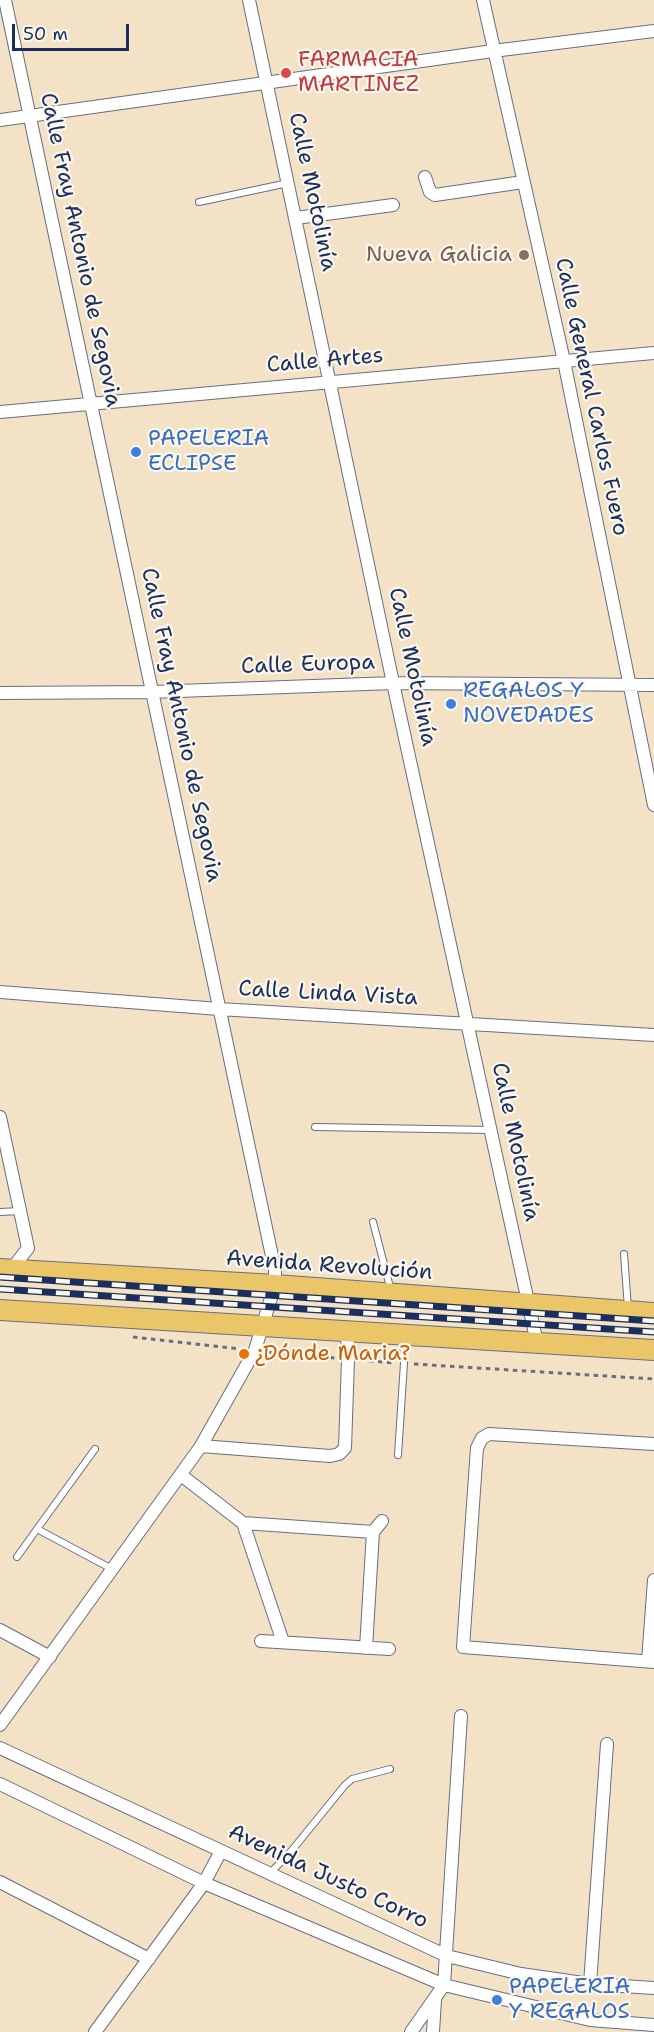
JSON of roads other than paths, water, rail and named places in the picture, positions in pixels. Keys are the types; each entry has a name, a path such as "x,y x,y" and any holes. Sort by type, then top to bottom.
{"main road":[{"name":"Avenida Revolución","path":"4,1273 275,1285 654,1313"},
{"path":"0,1310 654,1350"}],"street":[{"name":"Calle Fray Antonio de Segovia","path":"0,1725 201,1446 255,1350 275,1285 275,1270 5,0"},
{"name":"Calle Motolinía","path":"249,0 393,682 537,1343"},
{"name":"Calle General Carlos Fuero","path":"483,0 564,361 654,805"},
{"path":"0,120 493,51 654,31"},
{"path":"425,177 430,192 435,195 523,182"},
{"path":"296,218 393,205"},
{"name":"Calle Artes","path":"0,412 654,353"},
{"name":"Calle Europa","path":"0,693 152,692 393,682 654,685"},
{"name":"Calle Linda Vista","path":"0,992 219,1009 654,1035"},
{"path":"0,1117 28,1248 4,1273"},
{"path":"201,1446 330,1456 339,1454 345,1448 347,1331"},
{"path":"654,1444 489,1434 482,1438 477,1448 463,1647 651,1661 654,1580"},
{"path":"181,1474 243,1523 283,1642"},
{"path":"366,1648 373,1532 382,1521"},
{"path":"243,1523 373,1532"},
{"path":"0,1630 50,1657"},
{"path":"261,1641 389,1649"},
{"path":"411,2032 444,1985 461,1716"},
{"path":"590,1984 607,1744"},
{"name":"Avenida Justo Corro","path":"0,1748 447,1956 521,1974 590,1984 654,1988"},
{"path":"0,1785 204,1882 444,1985 589,2026 654,2025"},
{"path":"95,2032 204,1882 221,1851"},
{"path":"0,1882 149,1959"},
{"path":"433,2032 435,1999"}],"lane":[{"path":"200,202 288,183"},
{"path":"315,1127 491,1130"},
{"path":"0,1212 20,1211"},
{"path":"372,1222 392,1294"},
{"path":"624,1254 628,1312"},
{"path":"399,1455 404,1363 403,1334"},
{"path":"17,1557 95,1449"},
{"path":"37,1529 113,1569"},
{"path":"270,1874 345,1785 352,1779 390,1769"}],"railway":[{"path":"0,1277 654,1321"},
{"path":"0,1289 654,1332"}],"place":[{"name":"FARMACIA MARTINEZ","path":"286,73"},
{"name":"Nueva Galicia","path":"524,255"},
{"name":"PAPELERIA ECLIPSE","path":"136,452"},
{"name":"REGALOS Y NOVEDADES","path":"451,704"},
{"name":"¿Dónde Maria?","path":"244,1354"},
{"name":"PAPELERIA Y REGALOS","path":"497,2000"}]}
